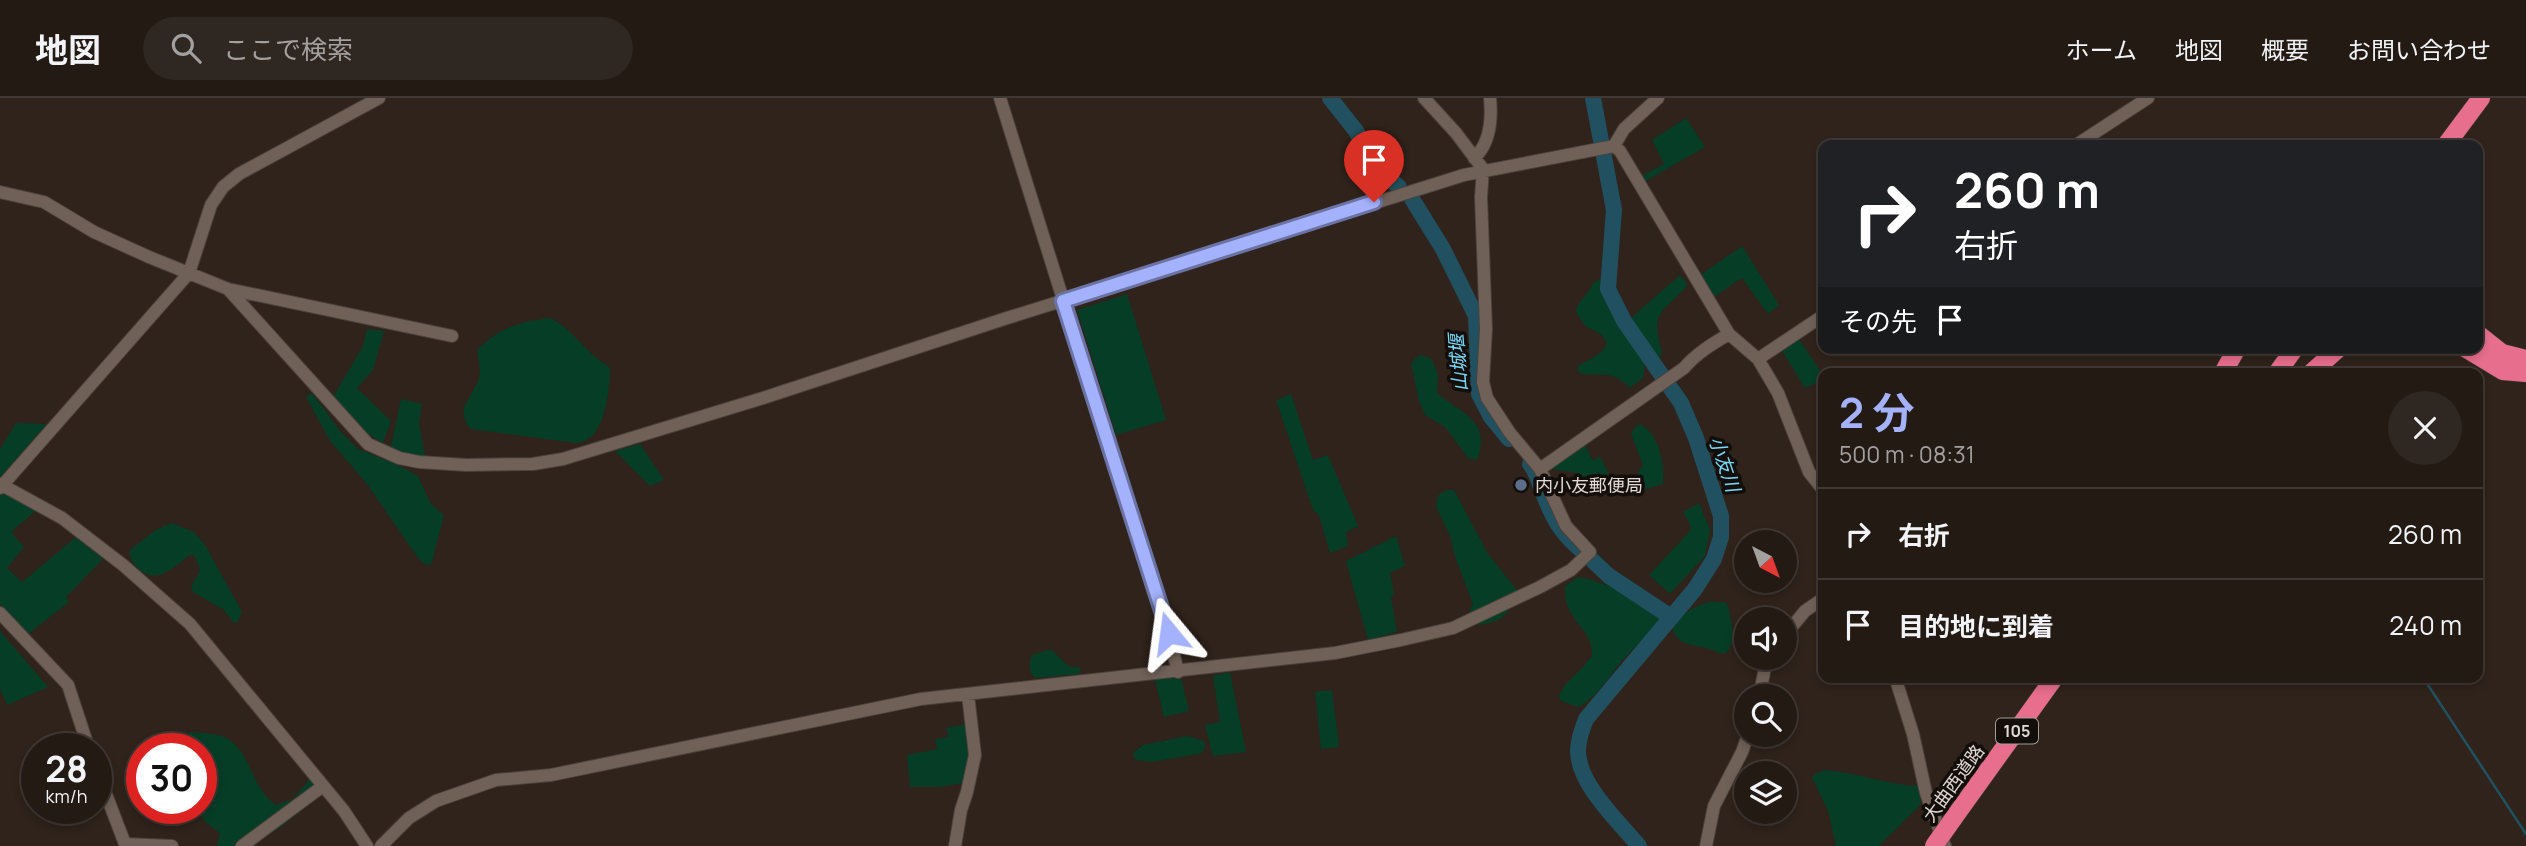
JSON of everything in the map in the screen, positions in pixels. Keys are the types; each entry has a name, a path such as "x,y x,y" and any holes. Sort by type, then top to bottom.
{"highway":[{"path":"2450,140 2481,98"},
{"path":"2483,338 2502,353 2526,359"},
{"path":"2317,368 2332,354"},
{"path":"2475,354 2503,371 2526,373"},
{"path":"1978,785 2039,683"},
{"name":"大曲西道路","path":"1934,846 2052,683"}],"street":[{"path":"367,846 323,786 190,624 123,565 62,518 1,486 189,273 211,205 223,187 239,174 379,98"},
{"path":"1000,98 1164,614 1178,672"},
{"path":"381,846 397,828 421,809 496,780 551,775 921,699 1335,653 1453,628 1571,570 1590,552 1566,526 1540,468 1494,411 1483,382 1486,329 1481,197 1483,169 1456,133 1424,98"},
{"path":"1474,158 1482,151 1487,139 1492,115 1490,98"},
{"path":"1614,146 1624,130 1658,98"},
{"path":"2084,140 2148,98"},
{"path":"228,289 368,444 399,458 419,462 466,465 533,464 563,459 763,398 1483,169 1614,146 1620,151 1730,334 1758,359 1778,393 1809,472 1818,483"},
{"path":"0,192 44,202 94,232 228,289 452,336"},
{"path":"1758,359 1818,319"},
{"path":"1540,468 1684,368 1692,358 1730,334"},
{"path":"1797,621 1818,602"},
{"path":"0,612 68,685 84,733"},
{"path":"1897,683 1913,734 1926,793 1945,846"},
{"path":"955,846 975,755 968,695"},
{"path":"1706,846 1714,806 1744,747"},
{"path":"242,846 323,786"},
{"path":"112,810 125,844 172,846"}],"green space":[{"path":"1686,118 1705,147 1644,182 1640,177 1664,164 1652,140"},
{"path":"1742,246 1779,305 1768,314 1742,278 1711,299 1696,278"},
{"path":"1680,275 1687,283 1686,287 1664,309 1658,321 1662,352 1659,359 1637,334 1632,317"},
{"path":"1600,279 1604,283 1604,296 1608,307 1633,340 1644,364 1643,378 1630,388 1613,376 1582,374 1577,370 1579,365 1604,349 1607,343 1602,335 1585,326 1576,312 1592,284"},
{"path":"1127,294 1166,420 1116,435 1077,310"},
{"path":"550,318 610,367 606,407 599,427 586,441 576,443 471,429 464,414 480,372 478,349 494,335 511,327"},
{"path":"367,329 384,331 373,370 357,388 391,421 383,443 362,428 333,397 363,346"},
{"path":"1799,339 1818,368 1818,382 1805,388 1782,351"},
{"path":"1421,355 1432,359 1438,375 1437,393 1472,419 1477,427 1481,446 1477,460 1468,458 1445,427 1425,415 1411,364"},
{"path":"313,394 340,431 358,449 418,476 431,504 444,515 431,565 418,558 367,484 330,441 306,397"},
{"path":"1291,394 1313,460 1328,455 1358,526 1346,532 1348,546 1330,553 1319,515 1313,510 1276,400"},
{"path":"401,399 422,404 419,423 425,456 408,454 391,447"},
{"path":"16,423 47,424 0,477 0,449"},
{"path":"1638,424 1651,433 1656,441 1663,467 1663,484 1642,490 1629,488 1643,465 1631,433"},
{"path":"640,444 664,480 650,486 615,451"},
{"path":"1585,445 1593,461 1600,456 1613,483 1594,494 1578,473 1551,469"},
{"path":"5,490 38,509 11,532 24,547 7,568 22,582 76,537 103,559 66,597 69,602 28,634 0,604 0,497"},
{"path":"1454,490 1488,554 1517,590 1508,611 1495,621 1479,625 1469,613 1473,604 1450,536 1436,507 1438,495"},
{"path":"1699,503 1710,530 1705,556 1670,594 1649,575 1690,531 1690,524 1683,512"},
{"path":"171,523 194,532 205,545 242,612 237,623 233,622 224,610 193,592 191,587 200,571 192,554 170,570 156,575 145,573 133,562 129,551 154,531"},
{"path":"1396,536 1405,566 1390,573 1397,632 1368,640 1346,561"},
{"path":"1578,577 1599,582 1631,597 1660,615 1660,621 1621,662 1597,693 1578,707 1561,701 1559,697 1561,691 1592,655 1590,641 1566,601 1565,586"},
{"path":"1709,602 1725,602 1728,606 1733,639 1729,650 1724,654 1690,645 1681,641 1674,633 1672,626 1679,618"},
{"path":"0,631 48,687 7,705 0,689"},
{"path":"1051,649 1068,666 1081,668 1079,674 1035,678 1030,667 1032,655"},
{"path":"1230,672 1246,752 1213,756 1205,725 1220,722 1213,676"},
{"path":"1181,678 1189,711 1164,717 1155,679"},
{"path":"1332,690 1339,747 1321,749 1315,692"},
{"path":"966,724 970,751 963,783 940,787 910,787 907,755 937,749 935,739 949,737 946,728"},
{"path":"217,735 236,745 261,790 276,805 293,799 309,780 314,780 321,792 320,796 278,829 250,846 217,846 220,833 209,824 217,824"},
{"path":"1187,736 1204,741 1203,751 1199,754 1151,762 1136,760 1133,756 1143,745"},
{"path":"1825,770 1918,786 1921,804 1879,846 1836,846 1828,811 1812,777"}],"waterway":[{"name":"山城堰","path":"1330,98 1356,131 1376,167 1399,187"},
{"name":"小友川","path":"1593,98 1614,210 1608,289 1624,321 1681,403 1696,438 1721,516 1721,537 1714,559 1695,589 1586,719 1579,739 1580,764 1592,789 1639,846"},
{"name":"山城堰","path":"1412,199 1443,249 1476,316 1479,394 1491,417 1509,439"},
{"name":"山城堰","path":"1530,464 1556,522 1581,550"},
{"name":"山城堰","path":"1593,561 1609,576 1671,617"},
{"path":"2427,683 2526,834"}],"place":[{"name":"内小友郵便局","path":"1521,485"}],"route":[{"path":"1169,633 1063,301 1374,202"}]}
